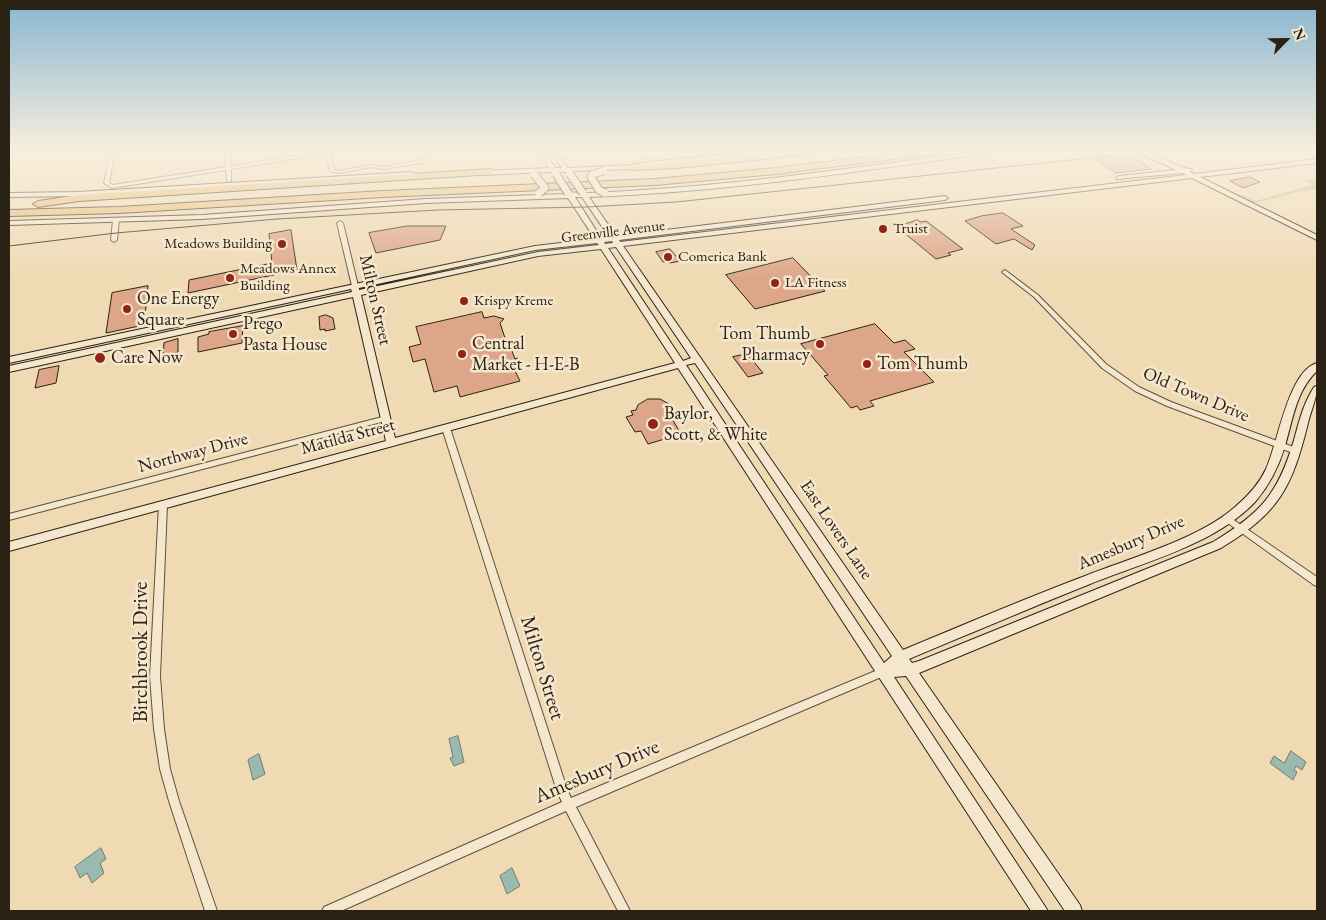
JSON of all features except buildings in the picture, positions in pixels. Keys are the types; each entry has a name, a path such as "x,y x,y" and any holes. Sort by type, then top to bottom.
{"highway":[{"path":"38,204 79,198 143,194"},
{"path":"9,204 144,200 241,194"},
{"path":"9,213 72,212 385,194"},
{"path":"72,212 120,215 198,213 390,200 426,201"}],"main road":[{"path":"9,195 79,194"},
{"path":"511,199 534,194"},
{"name":"East Lovers Lane","path":"584,194 1074,911"},
{"path":"9,223 244,215 426,201 616,194"},
{"name":"Greenville Avenue","path":"9,360 88,347 355,290 513,251 600,243 981,194"},
{"name":"Greenville Avenue","path":"616,241 1039,194"},
{"path":"1223,194 1317,244"},
{"path":"1224,194 1317,238"},
{"path":"569,195 1040,911"},
{"path":"923,201 929,207"},
{"name":"Milton Street","path":"355,290 391,443"},
{"name":"Greenville Avenue","path":"9,369 88,347"},
{"name":"Matilda Street","path":"9,547 696,360"},
{"name":"Amesbury Drive","path":"883,672 900,657 1178,543 1228,519 1240,510 1260,489 1273,466 1292,398 1306,377 1317,366"},
{"path":"1306,377 1317,382"},
{"name":"Amesbury Drive","path":"883,672 909,670 1218,545 1243,530 1276,498 1286,480 1296,451 1308,403 1317,389"},
{"path":"763,490 781,483"},
{"path":"1079,583 1092,597"}],"street":[{"path":"114,240 116,220"},
{"name":"Milton Street","path":"340,223 355,290"},
{"name":"Old Town Drive","path":"1005,272 1036,296 1092,355 1118,376 1158,400 1296,451"},
{"name":"Northway Drive","path":"9,517 386,418"},
{"name":"Milton Street","path":"446,428 556,775 569,805 624,911"},
{"name":"Birchbrook Drive","path":"163,505 155,676 159,729 165,769 174,801 211,911"},
{"path":"1228,519 1317,582"},
{"name":"Amesbury Drive","path":"328,911 569,805 883,672"}],"green space":[{"path":"1281,194 1290,194 1255,203 1240,195 1256,201"}],"water":[{"path":"458,736 464,762 454,766 450,758 453,757 449,739"},
{"path":"1291,751 1306,762 1302,770 1296,766 1294,770 1297,772 1293,780 1270,763 1274,756 1284,763"},
{"path":"259,754 265,774 253,780 248,760"},
{"path":"101,848 106,859 100,863 104,873 92,883 87,873 80,878 75,867"},
{"path":"512,868 520,886 507,894 500,876"}],"tram line":[{"path":"9,246 116,233 277,219 438,210 587,207 676,202 752,194"}],"place":[{"name":"Truist","path":"883,229"},
{"name":"Meadows Building","path":"282,244"},
{"name":"Comerica Bank","path":"668,257"},
{"name":"Meadows Annex Building","path":"230,278"},
{"name":"LA Fitness","path":"775,283"},
{"name":"Krispy Kreme","path":"464,301"},
{"name":"One Energy Square","path":"127,309"},
{"name":"Prego Pasta House","path":"233,334"},
{"name":"Tom Thumb Pharmacy","path":"820,344"},
{"name":"Central Market - H-E-B","path":"462,354"},
{"name":"Care Now","path":"100,358"},
{"name":"Tom Thumb","path":"867,364"},
{"name":"Baylor, Scott, & White","path":"653,424"}]}
